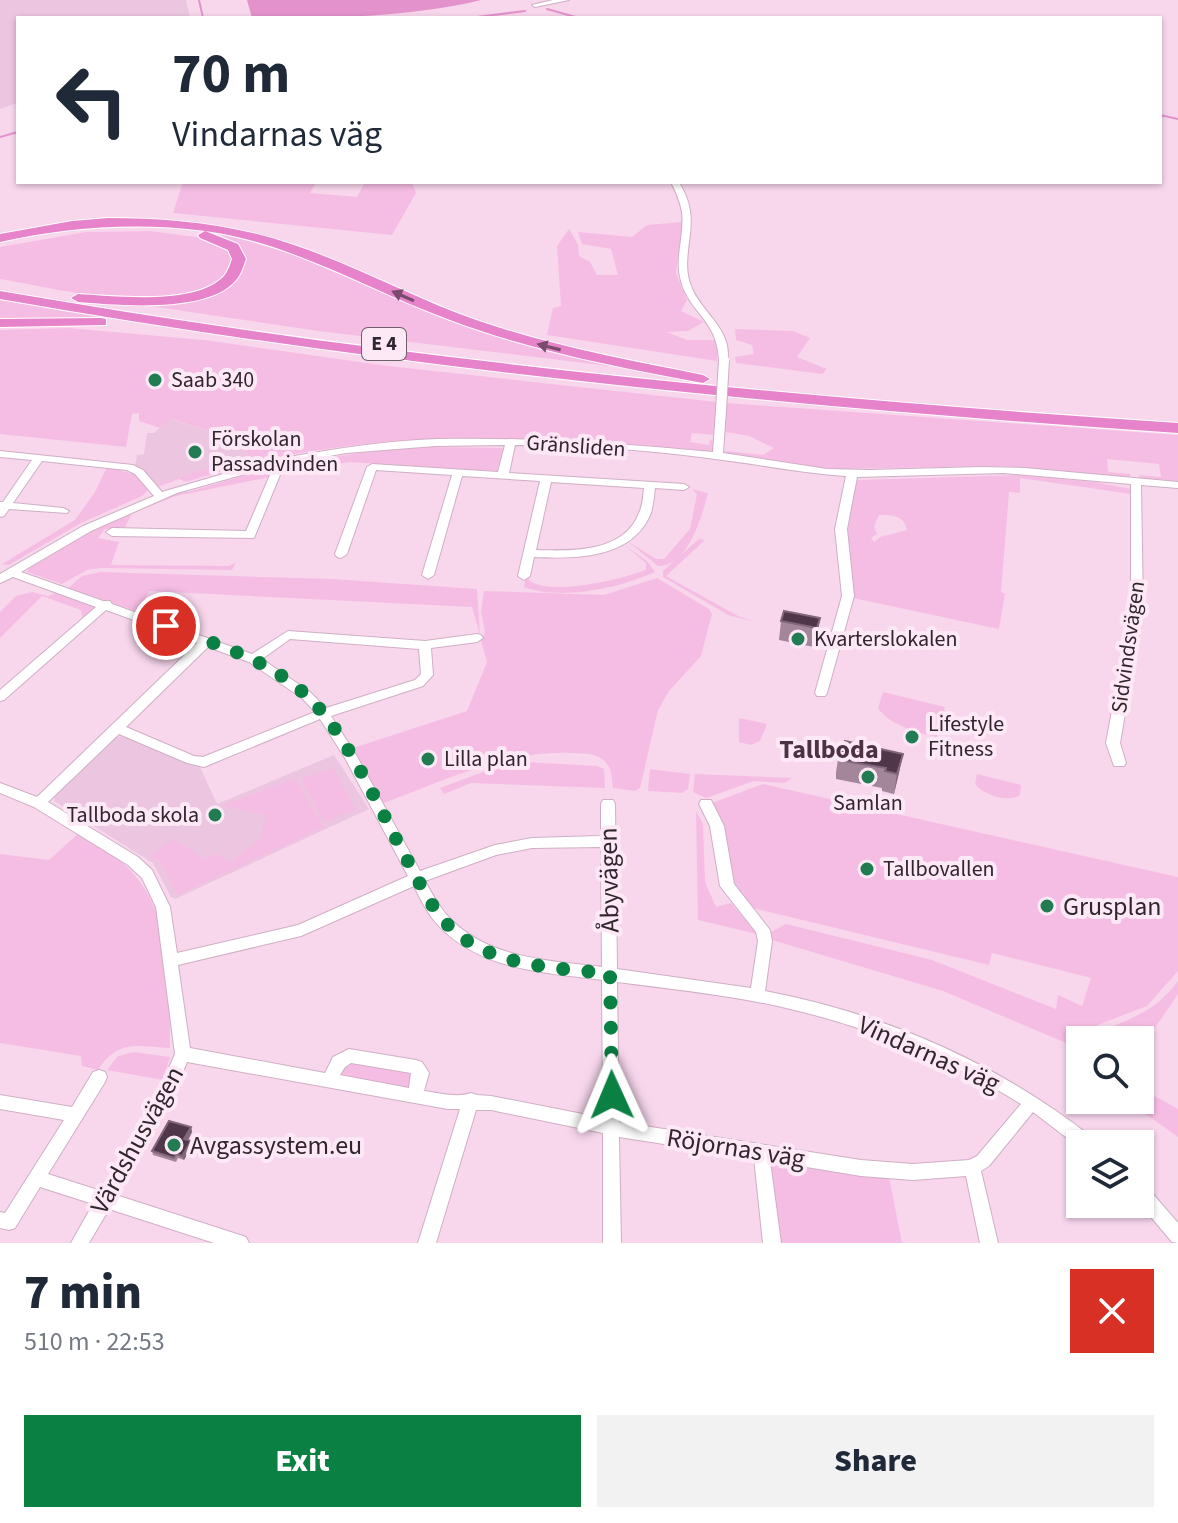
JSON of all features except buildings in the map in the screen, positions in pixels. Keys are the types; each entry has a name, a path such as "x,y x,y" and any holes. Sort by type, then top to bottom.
{"highway":[{"path":"0,238 72,225 133,222 171,223 236,233 307,255 429,307 504,334 579,354 719,382"},
{"path":"0,244 88,230 161,229 213,237 233,247 239,259 237,268 224,282 191,296 150,301 62,297"},
{"name":"E 4","path":"0,286 336,338 719,382 1178,418"},
{"name":"E 4","path":"0,295 230,332 604,380 910,408 1178,428"},
{"path":"0,323 96,322 230,332"}],"street":[{"path":"541,13 534,2 566,0"},
{"path":"676,184 688,208 684,279 691,295 718,329 724,360 718,456"},
{"path":"503,475 511,442"},
{"name":"Gränsliden","path":"5,575 84,528 159,495 275,460 392,443 511,442 718,456 811,471 1002,470 1178,485"},
{"path":"0,454 129,467 139,472 159,495"},
{"path":"2,508 39,458"},
{"path":"244,550 275,475 275,460"},
{"path":"341,554 372,467 684,487"},
{"path":"428,575 458,472"},
{"path":"821,693 848,596 849,581 841,529 852,473"},
{"path":"524,576 546,478"},
{"name":"Sidvindsvägen","path":"1119,763 1113,743 1137,609 1136,481"},
{"path":"530,553 586,552 622,540 641,522 650,485"},
{"path":"2,508 63,511"},
{"path":"112,532 250,535"},
{"name":"Vindarnas väg","path":"5,575 106,604 207,641 253,659 286,679 323,713 439,917 459,935 484,950 514,961 757,995 809,1007 887,1032 977,1071 1069,1130"},
{"path":"0,697 106,604"},
{"path":"253,659 288,635 425,645 477,638"},
{"path":"39,803 207,641"},
{"path":"117,728 192,760 204,762 323,713 422,681 427,675 425,645"},
{"name":"Värdshusvägen","path":"0,788 39,803 121,853 147,874 163,907 183,1054 165,1095 80,1243"},
{"name":"Åbyvägen","path":"608,804 612,1243"},
{"path":"706,804 717,826 727,886 763,930 765,941 757,995"},
{"path":"172,960 301,930 477,855 514,845 608,841"},
{"name":"Röjornas väg","path":"183,1054 448,1102 471,1100 612,1127 890,1171 972,1168"},
{"path":"329,1080 339,1062 349,1056 416,1067 421,1073 415,1096"},
{"path":"0,1220 9,1222 99,1077"},
{"path":"427,1243 471,1100"},
{"path":"0,1102 76,1115"},
{"path":"989,1243 972,1168 992,1154 1031,1103"},
{"path":"761,1152 772,1243"},
{"path":"37,1178 240,1243"},
{"path":"1154,1208 1178,1236"}],"shaded area":[{"path":"0,0 186,0 190,16 16,16 16,104 0,109"},
{"path":"247,0 481,0 396,14 251,16"},
{"path":"182,184 315,184 310,193 357,197 364,184 413,184 416,193 392,235 173,213"},
{"path":"682,222 676,273 687,300 681,311 704,322 688,331 667,332 687,340 718,340 717,361 547,335 553,308 561,306 557,246 569,229 578,245 579,256 590,262 597,275 618,275 611,249 582,244 578,232 632,237 647,225"},
{"path":"118,225 131,226 92,228 0,242 58,230"},
{"path":"131,226 172,226 200,230"},
{"path":"200,230 276,247 478,329 609,366 318,331 136,304 200,296 230,283 239,272 244,258 232,241"},
{"path":"150,231 210,239 230,250 233,258 229,273 206,287 179,295 150,298 118,298 0,279 0,247 86,232"},
{"path":"0,300 104,318 104,320 0,321"},
{"path":"68,328 204,340 388,366 717,402 715,435 692,433 690,442 709,445 710,440 715,441 712,450 707,453 509,440 445,439 382,443 318,450 253,463 186,482 179,479 157,487 155,485 248,455 241,441 171,419 160,428 139,421 139,413 132,414 126,447 0,434 0,330"},
{"path":"735,329 793,331 810,338 797,357 827,369 822,374 736,363 735,357 754,354 752,345 736,340"},
{"path":"726,403 1178,435 1178,484 1139,479 1139,475 1161,477 1159,464 1107,459 1108,472 1130,474 1130,477 1002,466 834,469 726,454 726,451 763,455 774,448 749,436 725,432"},
{"name":"Förskolan Passadvinden","path":"170,419 241,441 249,455 155,485 143,470 135,466 137,455 144,454 147,433 154,433"},
{"path":"432,447 503,448 497,471 349,462 280,474 282,465 373,451"},
{"path":"107,467 137,475 148,490 142,496 81,523 9,565 2,564 75,520 95,492"},
{"path":"270,468 270,477 176,496 132,513 124,530 105,529 98,538 119,542 111,565 229,566 236,562 232,570 102,568 87,570 62,584 27,572 29,565 91,528 184,489 188,492"},
{"path":"1021,475 1095,482 1131,489 1131,494 1020,478 1020,493 1009,492 1001,592 1005,594 999,629 853,598 847,518 857,480","holes":["879,515 900,519 907,530 880,537 874,542 871,538 877,534 874,527"]},
{"path":"692,489 708,493 692,538 678,558 658,566 627,541 656,559 664,559 690,529 697,494"},
{"path":"699,539 705,540 666,576 738,616 755,622 728,615 663,577 663,571"},
{"path":"624,545 647,561 655,572 590,591 555,593 524,587 526,576 539,585 568,587 604,582 646,570 646,563"},
{"path":"100,572 332,579 477,589 480,635 472,607 149,591 139,612 68,588 82,576"},
{"path":"657,578 709,609 712,614 701,656 669,691 658,710 640,788 635,791 613,788 609,766 596,756 548,753 523,756 475,769 381,804 350,749 467,711 487,662 481,640 485,632 481,612 484,591 604,595"},
{"path":"32,592 48,596 59,592 96,607 83,620 81,610 42,596 0,638 0,612 16,596"},
{"path":"883,692 945,707 937,737 912,731 883,714 878,708"},
{"path":"739,718 767,724 760,741 751,745 739,742"},
{"name":"Tallboda skola","path":"123,736 200,767 217,804 334,755 369,809 175,899 153,863 54,801 55,793 112,738"},
{"path":"525,762 597,766 604,769 605,788 471,783 444,794 440,788 502,765"},
{"path":"333,767 356,810 324,822 301,779"},
{"path":"650,769 690,774 688,789 682,793 648,791"},
{"path":"695,774 792,778 784,783 754,781 706,798 693,792"},
{"path":"977,774 1021,785 1020,795 1003,798 990,794 975,784"},
{"path":"295,778 324,827 178,895 159,861 150,855 174,839 204,859 215,854 231,862 260,839 266,815 221,806"},
{"path":"763,784 1178,877 1178,971 1147,1006 1096,1026 1066,1026 1066,1043 943,991 772,940 771,932 786,924 932,960 1056,1009 1058,995 1082,1006 1091,978 992,953 989,965 753,908 734,884 712,803"},
{"path":"696,811 703,824 705,882 716,907 731,903 757,934 698,920"},
{"path":"79,833 130,870 145,889 162,931 169,978 170,1048 138,1046 121,1049 105,1060 98,1070 82,1066 81,1056 0,1043 0,854 49,860"},
{"path":"1178,981 1178,994 1154,1029 1154,1026 1114,1026 1147,1010"},
{"path":"134,1052 170,1057 163,1080 107,1070 118,1056"},
{"path":"355,1061 414,1072 410,1089 338,1076 343,1067"},
{"path":"1154,1096 1178,1109 1178,1137 1146,1114 1154,1114"},
{"path":"775,1162 889,1177 902,1243 778,1243 769,1170"}],"waterway":[{"path":"199,0 203,16"},
{"path":"547,9 572,16"},
{"path":"485,16 525,11"},
{"path":"1162,115 1178,119"},
{"path":"0,137 16,133"}],"place":[{"name":"Saab 340","path":"155,380"},
{"name":"Förskolan Passadvinden","path":"195,452"},
{"name":"Kvarterslokalen","path":"798,639"},
{"name":"Lifestyle Fitness","path":"912,737"},
{"name":"Lilla plan","path":"428,759"},
{"name":"Samlan","path":"868,777"},
{"name":"Tallboda skola","path":"215,815"},
{"name":"Tallbovallen","path":"867,869"},
{"name":"Grusplan","path":"1047,906"},
{"name":"Avgassystem.eu","path":"174,1145"}],"district":[{"name":"Tallboda","path":"829,749"}],"route":[{"path":"166,626 253,659 306,695 323,713 350,756 433,908 459,935 484,950 514,961 610,974 612,1095"}]}
